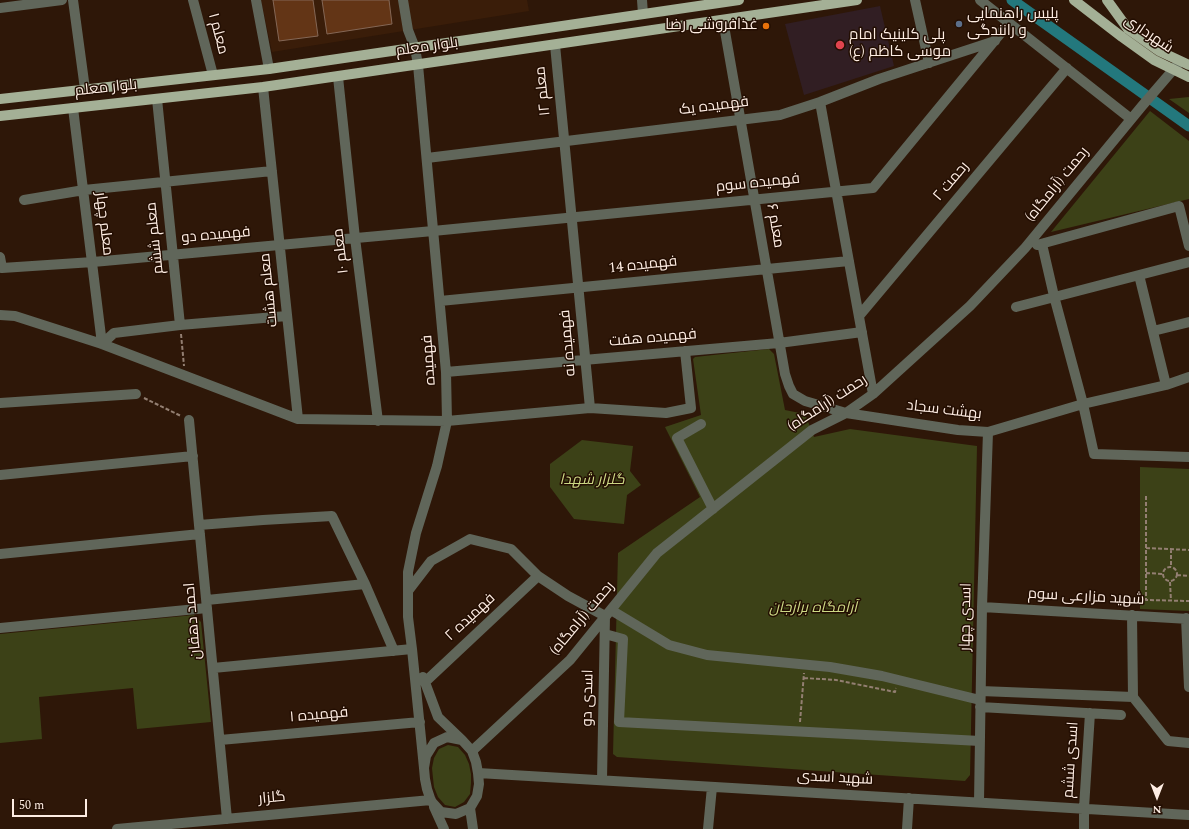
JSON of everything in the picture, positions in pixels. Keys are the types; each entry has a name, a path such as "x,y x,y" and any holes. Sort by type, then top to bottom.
{"main road":[{"name":"بلوار معلم","path":"0,99 269,69 643,14 701,3 739,0"},
{"name":"بلوار معلم","path":"0,116 263,87 338,77 857,0"},
{"name":"شهرداری","path":"1074,0 1154,60 1189,76"},
{"name":"شهرداری","path":"1107,0 1128,29 1159,51 1185,63"}],"street":[{"path":"0,8 62,0"},
{"path":"72,0 85,89"},
{"name":"معلم ۱","path":"193,0 213,75"},
{"path":"256,0 269,69"},
{"name":"فهمیده","path":"403,0 408,30 415,48 418,65 446,372 448,421 437,466 416,533 408,572 408,617 412,649"},
{"path":"642,0 643,14"},
{"path":"915,0 929,63"},
{"path":"980,0 1131,118"},
{"name":"معلم ۶","path":"723,20 779,343"},
{"name":"فهمیده سوم","path":"433,231 873,188 1009,23"},
{"name":"فهمیده یک","path":"427,158 564,137 740,117 780,114 820,102 879,79 995,41"},
{"name":"معلم ۱۲","path":"555,45 564,137"},
{"name":"رحمت (آرامگاه)","path":"472,751 570,660 658,553 812,430 846,413 873,394 970,306 1025,248 1156,89 1173,70 1185,63"},
{"name":"رحمت ۲","path":"859,316 1067,68"},
{"name":"معلم ۱۰","path":"338,77 355,238 378,421"},
{"name":"معلم هشت","path":"263,87 298,419"},
{"name":"معلم ششم","path":"157,99 180,325"},
{"path":"820,102 873,394"},
{"name":"معلم چهار","path":"73,108 102,344"},
{"name":"فهمیده نه","path":"564,137 590,408"},
{"path":"24,200 84,190 272,170"},
{"path":"1025,248 1179,206 1189,246"},
{"name":"فهمیده دو","path":"0,257 2,268 93,262 433,231"},
{"path":"1042,244 1054,296 1084,404 1094,454 1189,457"},
{"name":"فهمیده 14","path":"440,301 849,261"},
{"path":"1016,307 1189,262"},
{"path":"1139,275 1166,385"},
{"path":"0,315 15,316 102,344 298,419 448,421 590,408 666,413 691,408 685,351"},
{"path":"102,344 114,333 180,325 287,316"},
{"path":"1153,331 1189,322"},
{"name":"فهمیده هفت","path":"446,372 779,343 862,332"},
{"name":"بهشت سجاد","path":"779,343 789,386 793,394 805,401 846,413 958,430 988,432 1084,404 1166,385 1189,377"},
{"path":"0,403 136,394"},
{"name":"احمد دهقان","path":"189,420 228,819"},
{"path":"701,424 677,438 713,509"},
{"name":"اسدی چهار","path":"979,802 982,607 988,432"},
{"path":"0,475 193,456"},
{"path":"0,554 332,516 365,584 394,651"},
{"path":"408,591 431,561 470,539 511,549 538,576 568,596 608,613 669,645 708,655 830,667 882,676 980,699 1090,713 1121,715"},
{"name":"فهمیده ۲","path":"425,682 538,576"},
{"path":"0,628 365,584"},
{"name":"شهید مزارعی سوم","path":"982,607 1188,618"},
{"name":"اسدی دو","path":"602,780 605,634 608,613"},
{"path":"1132,615 1134,697 1168,740 1189,744"},
{"path":"1188,618 1189,687"},
{"path":"605,634 623,638 619,722 980,741"},
{"path":"412,649 438,717 472,751 478,773 479,784 477,796 470,808 456,814 441,812 431,800"},
{"path":"213,668 412,649"},
{"path":"412,649 427,789 444,829"},
{"path":"980,699 1134,697"},
{"name":"اسدی ششم","path":"1084,829 1090,713"},
{"name":"فهمیده ۱","path":"220,740 420,722"},
{"path":"424,768 426,756 434,743 447,737 462,740"},
{"name":"شهید اسدی","path":"478,773 1189,815"},
{"path":"708,829 712,786"},
{"path":"906,829 909,798"},
{"name":"گلزار","path":"117,829 431,800"},
{"path":"470,808 473,829"}],"path":[{"path":"180,325 185,375"},
{"path":"136,394 189,420"},
{"path":"1146,496 1146,600 1189,601"},
{"path":"1146,548 1189,550"},
{"path":"1171,549 1171,567"},
{"path":"1163,574 1165,569 1171,567"},
{"path":"1171,567 1177,571 1177,575"},
{"path":"1146,572 1163,574"},
{"path":"1163,574 1165,579 1170,582"},
{"path":"1177,575 1189,576"},
{"path":"1170,582 1176,578 1177,575"},
{"path":"1170,582 1171,600"},
{"path":"799,732 804,678 836,680 896,692"}],"shaded area":[{"path":"261,0 527,0 529,11 272,52"},
{"name":"پلی کلینیک امام موسی کاظم (ع)","path":"880,6 894,66 804,95 785,24"}],"green space":[{"path":"1189,97 1189,113 1169,99"},
{"path":"1150,111 1189,141 1189,199 1051,232"},
{"name":"آرامگاه برازجان","path":"769,349 774,354 785,410 805,414 814,437 850,429 977,446 970,775 965,781 617,757 613,754 618,553 700,497 665,427 701,415 693,359 695,357"},
{"name":"گلزار شهدا","path":"582,440 633,446 630,471 641,485 627,495 624,524 574,519 550,487 550,464"},
{"path":"1140,467 1189,469 1189,611 1140,609"},
{"path":"194,615 201,622 211,722 137,729 133,688 39,697 42,739 0,743 0,634"},
{"path":"448,745 458,747 465,755 471,774 470,794 464,802 455,807 445,805 438,797 434,787 432,768 434,758 439,749"}],"building":[{"path":"273,0 313,0 318,36 279,41"},
{"path":"322,0 389,0 392,24 327,34"}],"waterway":[{"path":"1012,0 1189,126"}],"place":[{"name":"پلیس راهنمایی و رانندگی","path":"959,24"},
{"name":"غذافروشی رضا","path":"766,26"},
{"name":"پلی کلینیک امام موسی کاظم (ع)","path":"840,45"}]}
